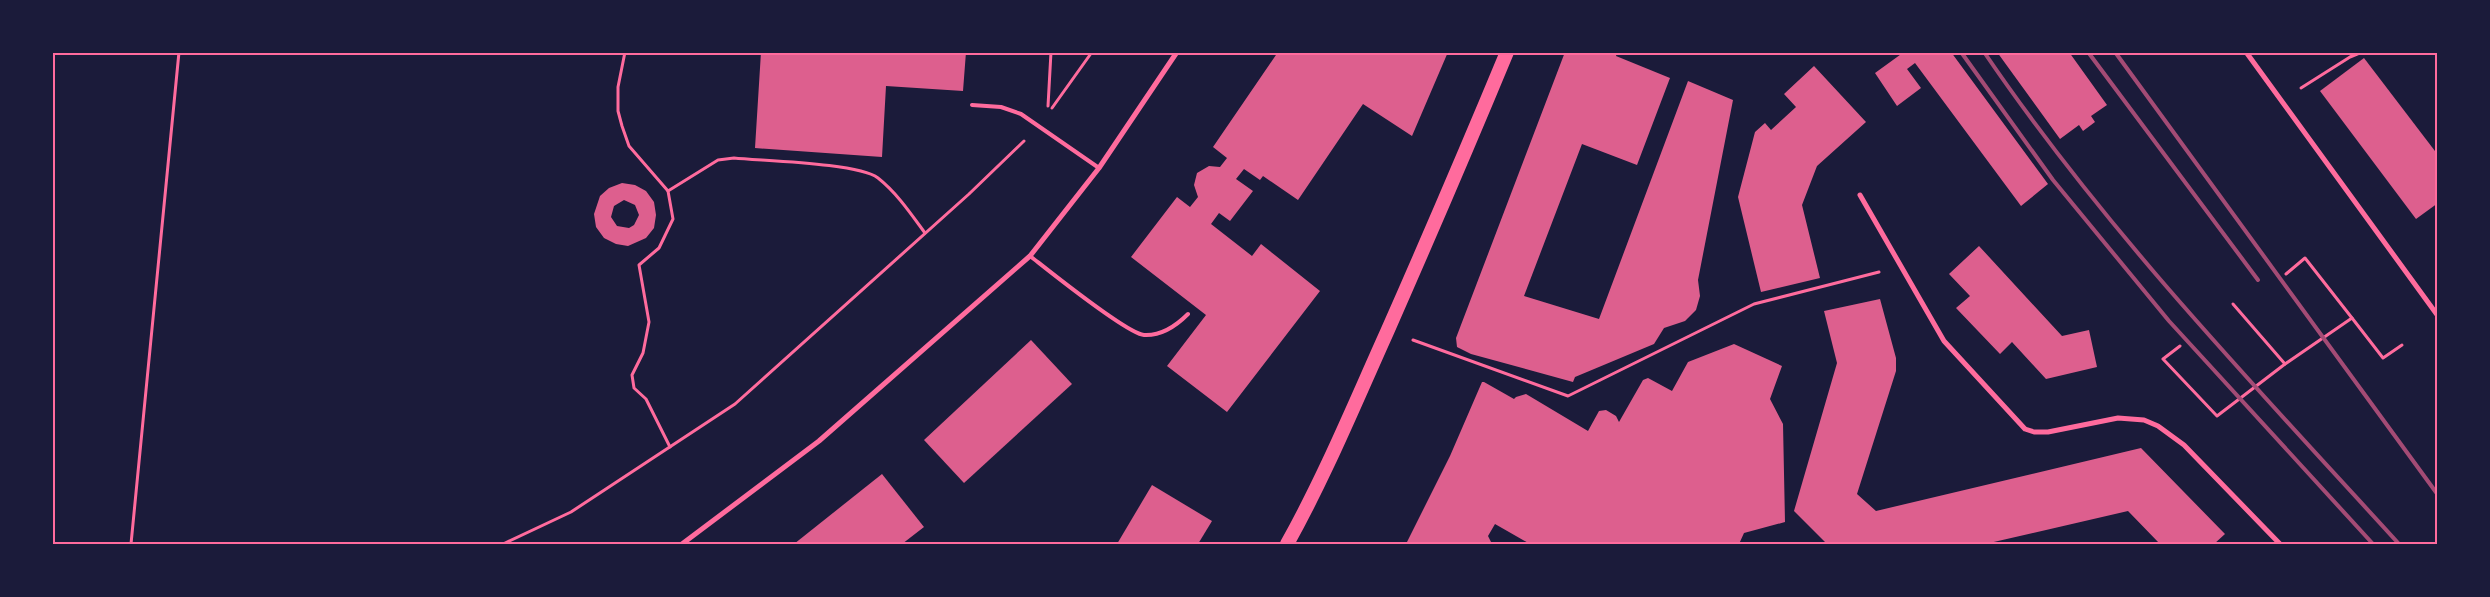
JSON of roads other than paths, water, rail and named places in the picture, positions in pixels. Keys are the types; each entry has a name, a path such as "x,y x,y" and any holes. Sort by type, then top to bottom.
{"highway":[{"path":"1287,544 1313,498 1458,172 1507,52"}],"street":[{"path":"682,544 819,441 1030,256 1099,168 1177,52"},
{"path":"2246,52 2438,316"},
{"path":"1860,195 1944,341 2025,429 2034,432 2048,432 2118,418 2144,420 2158,426 2184,445 2280,544"}],"lane":[{"path":"972,105 1001,107 1022,114 1099,168"},
{"path":"1030,256 1121,324 1142,335 1162,333 1179,323 1188,314"}],"railway":[{"path":"1961,52 2053,180 2169,321 2373,544"},
{"path":"1984,52 2080,182 2183,306 2399,544"},
{"path":"2088,52 2258,280"},
{"path":"2115,52 2438,495"}]}
